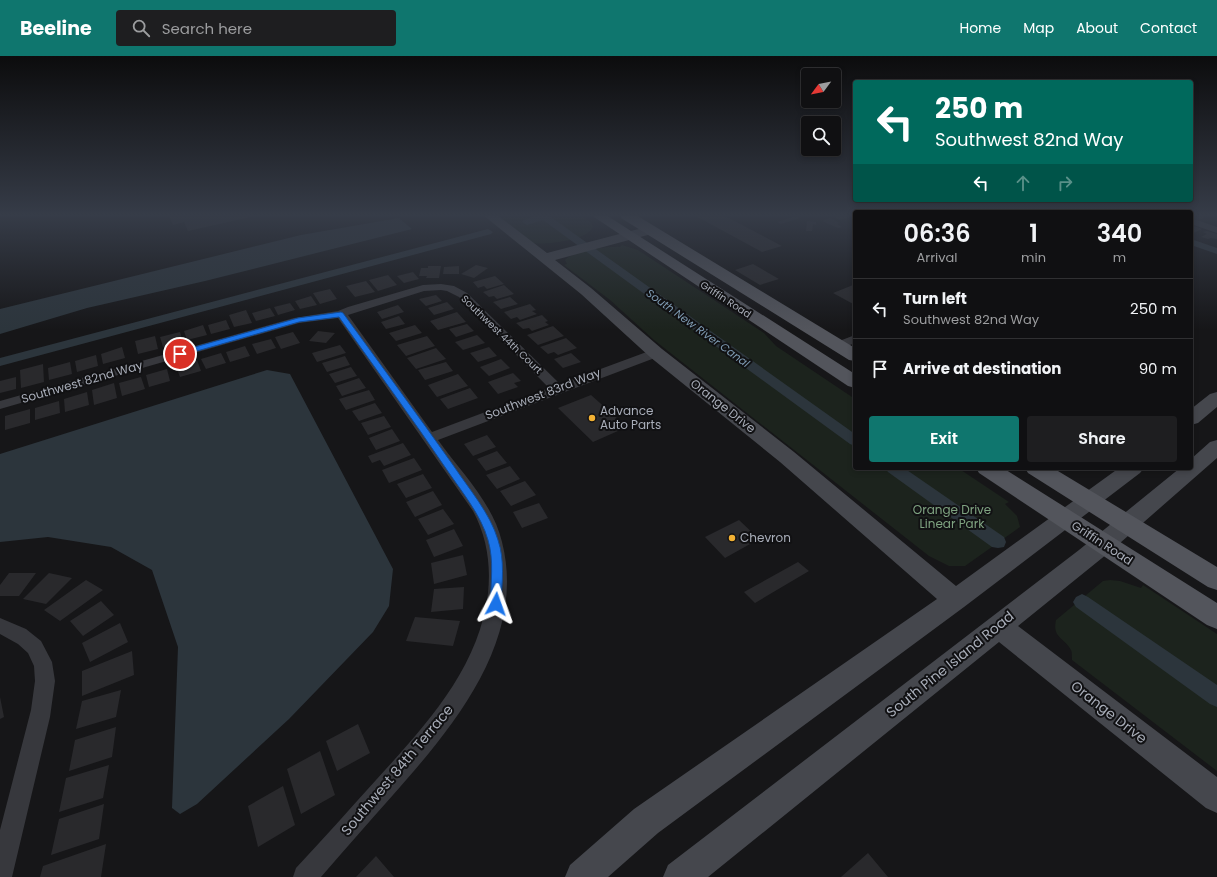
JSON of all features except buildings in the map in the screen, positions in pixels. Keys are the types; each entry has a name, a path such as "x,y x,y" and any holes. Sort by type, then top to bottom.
{"main road":[{"name":"Orange Drive","path":"549,253 586,291 656,353 787,457 955,600"},
{"name":"Griffin Road","path":"659,253 853,381"},
{"name":"Griffin Road","path":"666,253 853,355"},
{"path":"1193,417 1217,398"},
{"name":"South Pine Island Road","path":"1193,468 1217,447"},
{"name":"Griffin Road","path":"989,470 1056,526 1095,550 1217,617"},
{"path":"1039,470 1217,580"},
{"path":"582,877 646,821 955,600 1130,470"},
{"name":"South Pine Island Road","path":"680,877 999,627 1169,490 1191,470"},
{"name":"Orange Drive","path":"999,627 1217,797"}],"street":[{"name":"Southwest 82nd Way","path":"0,405 298,320 341,314 352,309 413,290 428,287 441,287"},
{"name":"Southwest 44th Court","path":"441,287 454,290 464,295 557,389"},
{"name":"Southwest 84th Terrace","path":"305,877 407,763 442,721 481,657 490,630 497,588 496,552 494,541 486,520 341,314"},
{"path":"838,346 853,340"},
{"name":"Southwest 83rd Way","path":"429,438 656,353"},
{"path":"0,626 13,631 35,647 41,658 45,687 42,707 26,776 0,875"}],"green space":[{"name":"Orange Drive Linear Park","path":"643,253 764,333 776,346 853,398 853,470 961,470 1009,502 1005,504 1017,516 1020,527 965,566 949,566 929,556 654,340 610,300 564,265 567,264 565,260 575,254"},
{"path":"1103,581 1120,581 1141,588 1143,585 1217,634 1217,771 1072,660 1071,650 1057,634 1055,626 1056,620"}],"shaded area":[{"path":"227,253 315,253 205,281 87,308 0,334 0,309"},
{"path":"267,370 290,374 393,569 389,606 373,632 289,719 197,804 180,814 172,808 178,647 152,570 111,547 48,537 0,542 0,454"}],"waterway":[{"path":"0,362 408,253"},
{"name":"South New River Canal","path":"595,253 853,440"},
{"name":"South New River Canal","path":"896,470 998,542"},
{"name":"South New River Canal","path":"1082,602 1217,697"}],"place":[{"name":"Advance Auto Parts","path":"592,418"},
{"name":"Chevron","path":"732,538"}],"route":[{"path":"180,354 298,320 341,314 486,520 494,541 496,552 496,604"}]}
